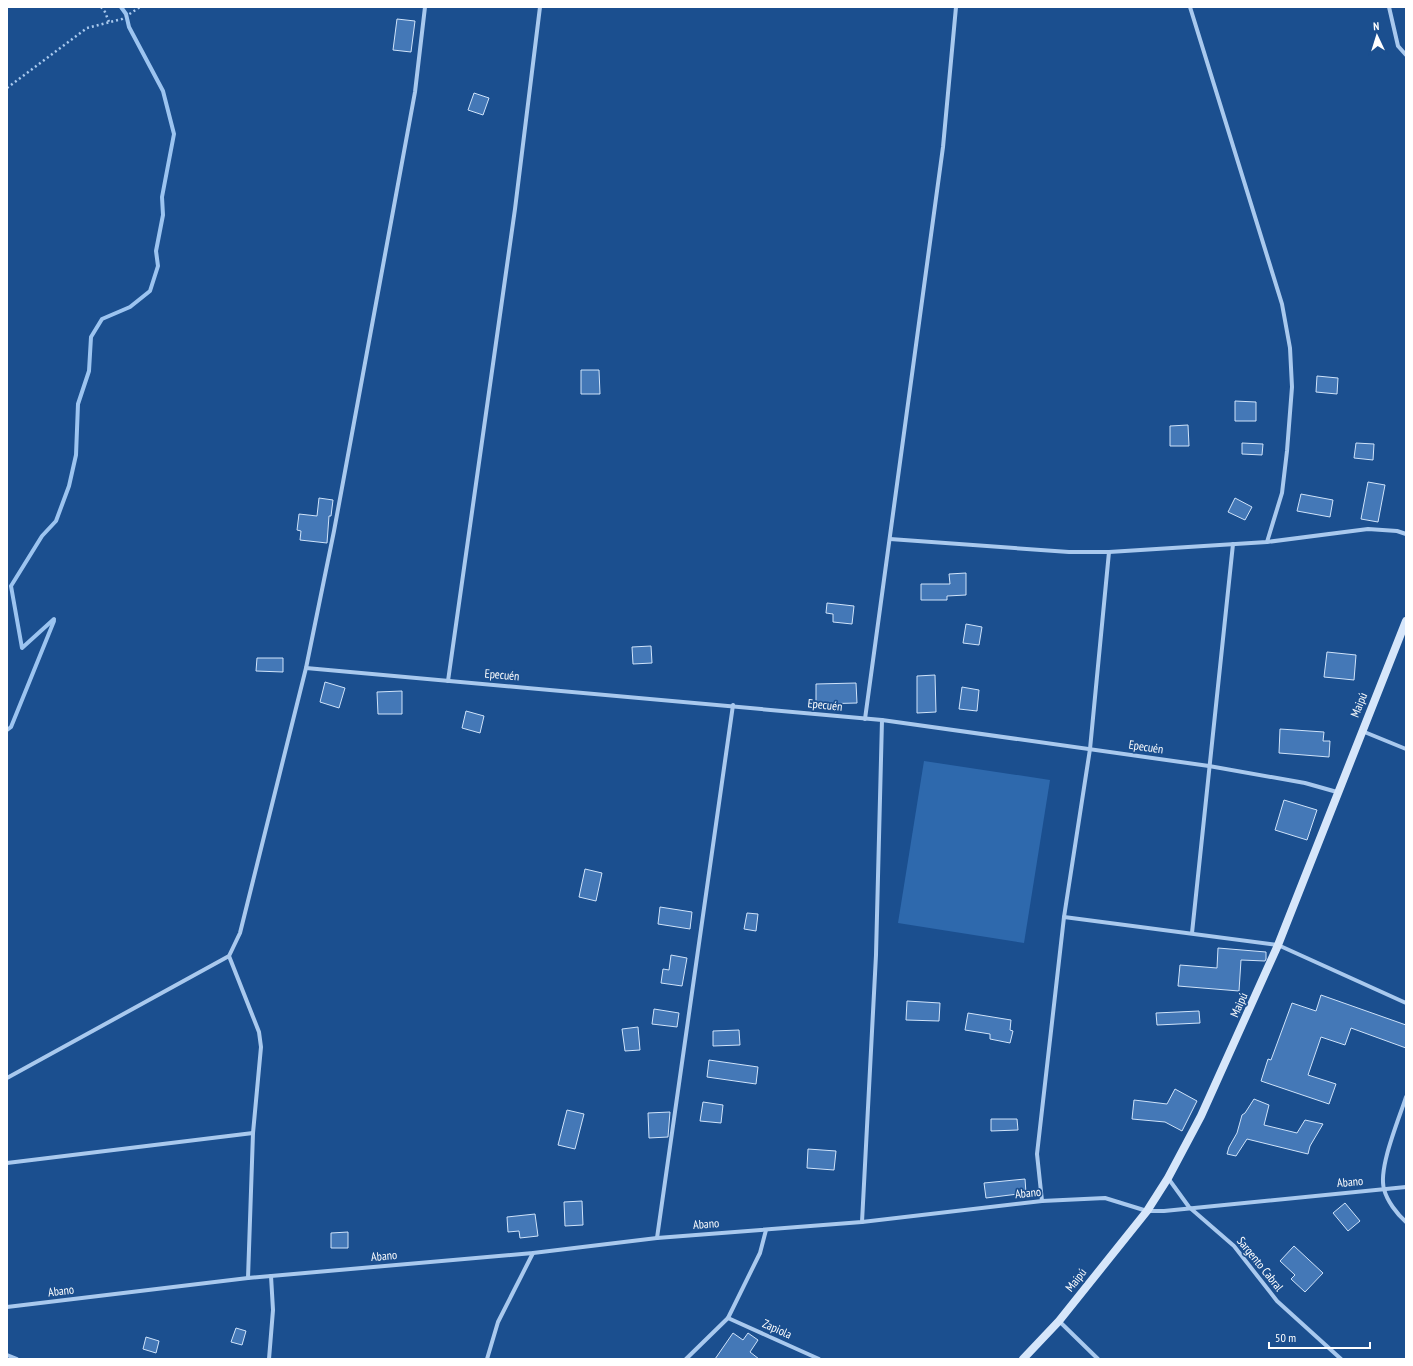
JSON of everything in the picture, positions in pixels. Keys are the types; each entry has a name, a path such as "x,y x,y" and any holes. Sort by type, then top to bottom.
{"main road":[{"name":"Maipú","path":"1023,1359 1059,1321 1147,1210 1168,1178 1211,1096 1278,945 1337,792 1406,621"}],"street":[{"path":"7,1078 229,956 240,933 306,668 334,531 415,92 425,7"},
{"path":"448,681 515,209 540,7"},
{"path":"865,719 943,147 956,7"},
{"path":"1190,7 1282,304 1290,348 1292,387 1287,451 1282,493 1267,542"},
{"path":"1389,7 1398,46 1406,55"},
{"path":"890,539 1069,552 1109,552 1267,542 1368,529 1397,531 1406,534"},
{"path":"1192,933 1233,544"},
{"path":"1042,1201 1037,1154 1064,917 1090,749 1109,552"},
{"name":"Epecuén","path":"306,668 733,705 882,720 1209,766 1305,784 1337,792"},
{"path":"657,1238 733,705"},
{"path":"862,1222 876,955 882,720"},
{"path":"1362,731 1406,749"},
{"path":"1064,917 1278,945 1406,1003"},
{"path":"229,956 259,1032 261,1047 253,1133 248,1278"},
{"path":"1406,1097 1384,1167 1384,1189 1398,1215 1406,1222"},
{"path":"7,1164 253,1133"},
{"name":"Sargento Cabral","path":"1168,1178 1189,1207 1234,1246 1277,1301 1341,1359"},
{"name":"Abano","path":"7,1307 248,1278 533,1253 657,1238 862,1222 1042,1201 1105,1198 1147,1210 1164,1211 1189,1207 1406,1187"},
{"path":"686,1359 728,1318 760,1253 766,1230"},
{"path":"487,1359 498,1322 533,1253"},
{"path":"268,1359 272,1310 270,1276"},
{"name":"Zapiola","path":"728,1318 819,1359"},
{"path":"1059,1321 1098,1359"},
{"path":"7,1355 17,1359"}],"path":[{"path":"101,7 109,22"},
{"path":"7,88 87,28 122,19 140,7"}],"shaded area":[{"path":"924,761 1050,780 1024,943 898,923"}],"building":[{"path":"397,19 415,21 411,52 393,50"},
{"path":"474,93 489,98 483,115 468,110"},
{"path":"581,370 599,370 600,394 581,394"},
{"path":"1317,376 1338,378 1337,394 1316,392"},
{"path":"1235,401 1256,402 1256,421 1235,421"},
{"path":"1188,425 1189,446 1170,446 1170,426"},
{"path":"1242,443 1263,444 1262,455 1242,454"},
{"path":"1356,443 1374,444 1373,460 1354,458"},
{"path":"1368,482 1385,485 1378,522 1361,519"},
{"path":"1301,494 1333,500 1330,517 1297,511"},
{"path":"319,498 333,500 331,516 329,516 327,543 300,540 301,531 297,530 299,514 317,516"},
{"path":"1235,498 1252,507 1245,520 1228,512"},
{"path":"966,573 966,595 947,596 947,600 921,600 921,584 950,584 949,574"},
{"path":"827,603 854,606 852,624 833,622 833,614 826,613"},
{"path":"966,624 982,627 979,645 963,643"},
{"path":"651,646 652,663 633,664 632,647"},
{"path":"1327,652 1356,655 1354,680 1324,677"},
{"path":"257,658 283,658 283,672 256,671"},
{"path":"935,675 936,712 917,713 917,676"},
{"path":"325,682 345,688 339,708 320,702"},
{"path":"856,683 857,703 816,704 816,684"},
{"path":"962,687 979,690 977,711 959,709"},
{"path":"402,691 402,714 378,714 377,692"},
{"path":"466,711 484,716 480,733 462,728"},
{"path":"1280,729 1324,732 1323,741 1330,741 1329,757 1279,753"},
{"path":"1284,800 1317,810 1307,840 1275,830"},
{"path":"585,869 602,873 596,901 579,897"},
{"path":"660,907 692,912 690,929 658,924"},
{"path":"747,913 758,914 756,931 744,929"},
{"path":"1218,948 1266,952 1266,959 1265,961 1241,960 1239,991 1178,986 1180,965 1217,968"},
{"path":"671,955 687,958 682,986 661,983 663,969 669,970"},
{"path":"1321,995 1406,1025 1406,1048 1351,1028 1345,1045 1321,1037 1308,1075 1336,1084 1329,1104 1261,1081 1268,1059 1271,1060 1292,1003 1316,1011"},
{"path":"907,1001 940,1003 939,1021 906,1020"},
{"path":"654,1009 679,1013 677,1027 652,1024"},
{"path":"1199,1011 1200,1023 1157,1025 1156,1013"},
{"path":"968,1013 1011,1020 1010,1030 1013,1031 1010,1043 990,1039 990,1034 965,1030"},
{"path":"638,1027 640,1050 625,1051 622,1029"},
{"path":"739,1030 740,1045 713,1046 713,1031"},
{"path":"709,1060 758,1067 756,1084 707,1077"},
{"path":"1175,1089 1197,1101 1182,1131 1165,1122 1132,1119 1134,1100 1167,1104"},
{"path":"1254,1099 1269,1105 1264,1125 1297,1133 1305,1120 1323,1124 1310,1146 1308,1154 1247,1139 1236,1156 1227,1154 1229,1147 1237,1133 1242,1115"},
{"path":"703,1102 723,1105 721,1123 700,1121"},
{"path":"567,1110 584,1114 575,1149 558,1145"},
{"path":"670,1112 668,1137 649,1138 648,1113"},
{"path":"991,1119 1017,1119 1018,1130 991,1131"},
{"path":"808,1149 836,1151 834,1170 807,1168"},
{"path":"1025,1179 1026,1193 986,1198 984,1183"},
{"path":"582,1201 583,1225 565,1226 564,1202"},
{"path":"1345,1203 1360,1221 1348,1231 1333,1213"},
{"path":"535,1214 538,1236 520,1238 519,1231 508,1232 507,1217"},
{"path":"348,1232 348,1248 331,1248 331,1233"},
{"path":"1294,1246 1323,1273 1305,1292 1291,1279 1295,1275 1280,1261"},
{"path":"236,1328 246,1331 242,1345 231,1342"},
{"path":"733,1333 743,1340 748,1333 758,1340 750,1352 759,1359 715,1359"},
{"path":"146,1337 159,1341 156,1353 143,1349"}],"waterway":[{"path":"54,619 22,648 11,586 42,536 56,521 69,486 76,455 78,404 89,371 91,337 102,319 130,307 150,291 158,266 156,251 163,215 162,197 174,134 163,91 129,27 126,14 121,7"},
{"path":"7,730 11,727 54,621"}]}
